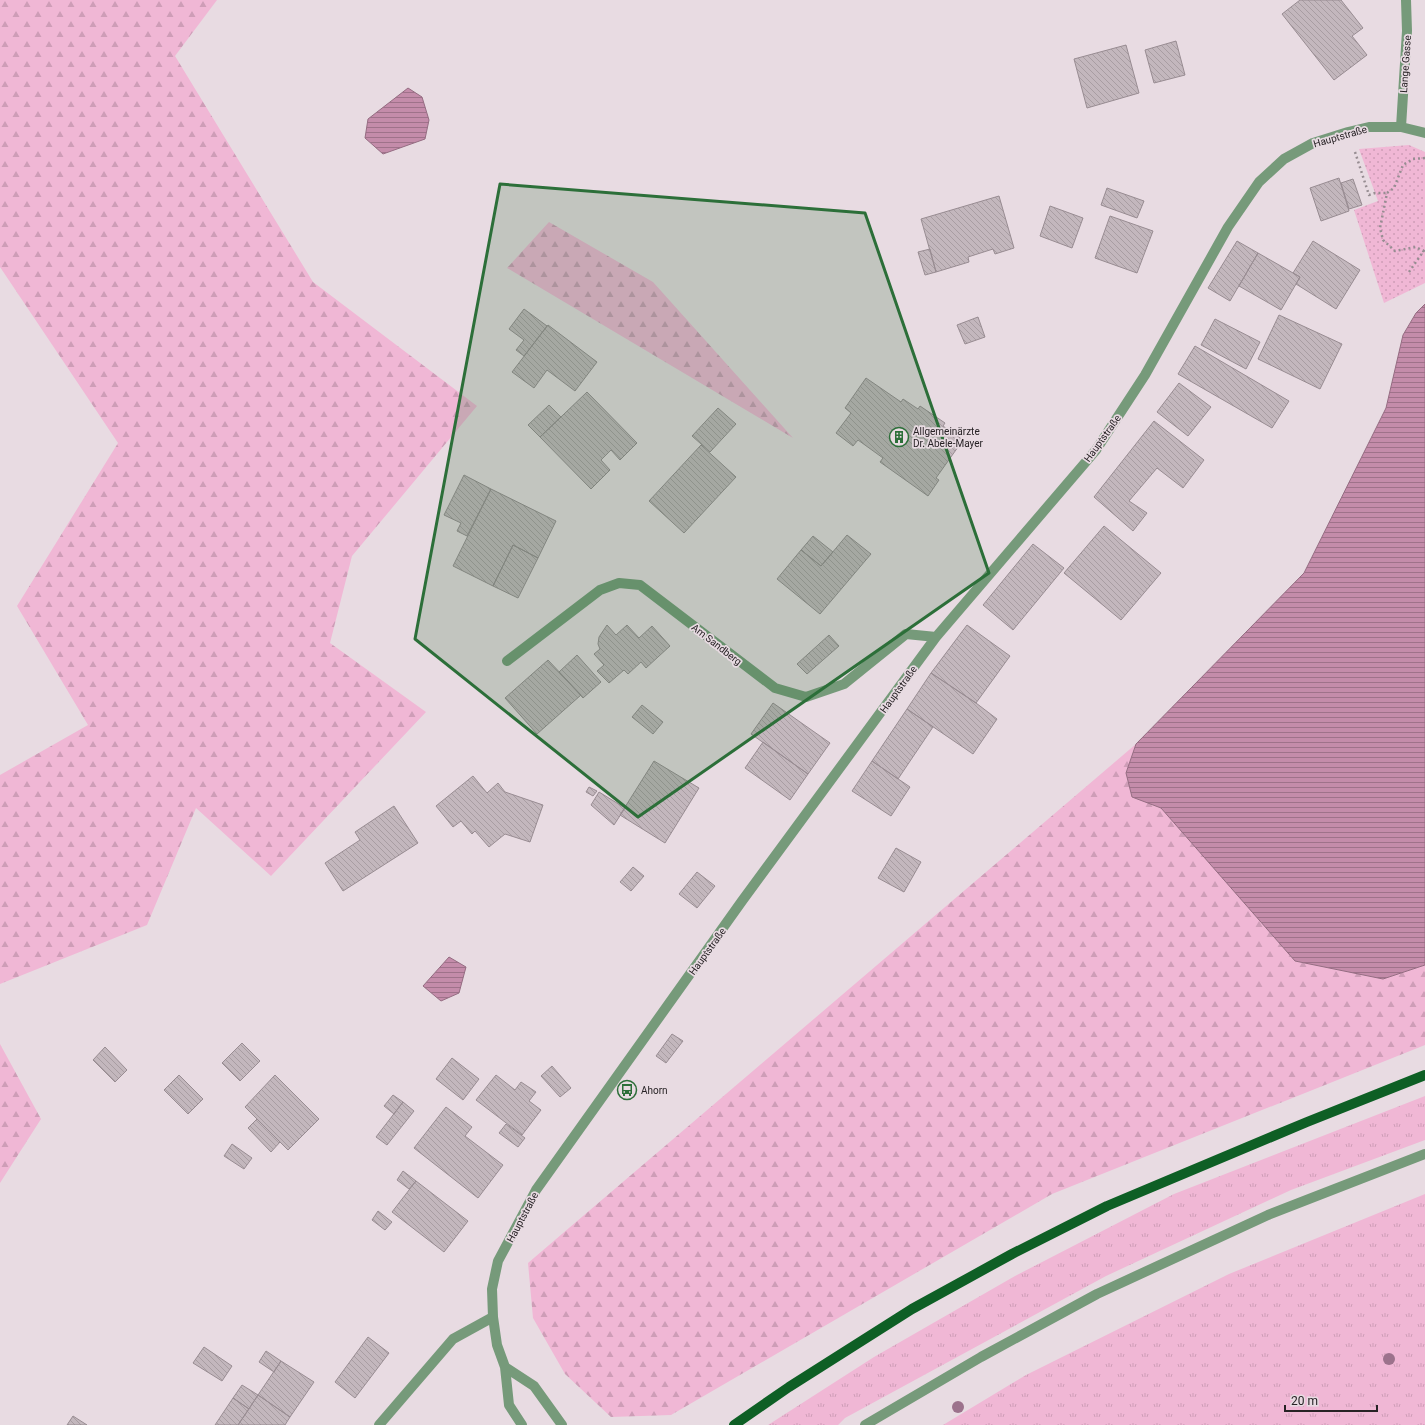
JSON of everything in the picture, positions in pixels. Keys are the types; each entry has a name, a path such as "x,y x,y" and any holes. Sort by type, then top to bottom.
{"main road":[{"path":"734,1425 789,1387 912,1309 1012,1254 1107,1206 1307,1122 1425,1075"}],"street":[{"name":"Lange Gasse","path":"1401,127 1407,31 1406,0"},
{"name":"Hauptstraße","path":"522,1425 509,1404 505,1368 497,1344 493,1317 492,1289 498,1261 536,1190 742,902 936,637 1096,450 1145,376 1228,227 1259,182 1284,159 1313,143 1348,132 1369,127 1401,127 1425,133"},
{"name":"Am Sandberg","path":"507,661 600,590 619,583 640,585 774,688 806,697 844,684 906,634 936,637"},
{"path":"865,1425 981,1357 1097,1294 1268,1215 1425,1154"},
{"path":"379,1425 453,1339 493,1317"},
{"path":"505,1368 534,1386 562,1425"}],"path":[{"path":"1348,132 1369,195 1375,193 1387,193 1394,188 1403,165 1412,158 1425,158"},
{"path":"1387,193 1380,228 1383,240 1395,251 1416,247 1424,251 1408,272"}],"highlighted area":[{"path":"500,184 865,213 989,573 638,817 415,639"}],"green space":[{"path":"0,0 217,0 175,56 313,282 477,406 352,556 330,643 426,712 271,876 196,808 147,925 0,984 0,775 88,725 17,606 118,443 0,267"},
{"path":"1409,145 1425,152 1425,283 1384,303 1354,210 1378,201 1359,149"},
{"path":"549,222 653,282 793,438 507,268"},
{"path":"1136,744 1126,773 1132,797 1161,808 1295,961 1383,979 1425,965 1425,1045 1052,1194 671,1415 611,1417 565,1374 533,1318 528,1263"},
{"path":"0,1044 41,1119 0,1183"},
{"path":"1425,1096 1425,1140 1291,1190 1106,1276 845,1418 838,1425 768,1425 874,1357 1015,1276 1174,1194"},
{"path":"1425,1194 1425,1425 943,1425 1026,1375 1229,1274"}],"shaded area":[{"path":"408,88 422,97 429,120 425,139 383,154 365,138 368,119"},
{"path":"1425,304 1425,965 1383,979 1295,961 1161,808 1132,797 1126,773 1136,744 1304,573 1386,408 1403,335 1416,313"},
{"path":"449,957 466,967 459,993 441,1001 423,986"}],"building":[{"path":"1300,0 1341,0 1363,28 1352,36 1367,55 1334,80 1282,14"},
{"path":"1176,41 1185,75 1154,83 1145,50"},
{"path":"1126,45 1139,93 1087,108 1074,59"},
{"path":"1339,178 1349,211 1321,221 1310,188"},
{"path":"1353,179 1362,205 1349,209 1341,183"},
{"path":"1107,188 1144,201 1137,218 1101,205"},
{"path":"999,196 1014,248 995,254 993,249 968,257 969,262 936,272 921,219"},
{"path":"1050,206 1083,218 1072,248 1040,236"},
{"path":"1110,216 1153,231 1137,273 1095,258"},
{"path":"1237,241 1258,253 1230,301 1208,288"},
{"path":"1313,241 1360,270 1336,309 1296,284 1300,277 1293,273"},
{"path":"930,249 936,272 925,275 918,252"},
{"path":"1258,253 1300,277 1281,310 1239,286"},
{"path":"524,309 547,326 524,356 516,350 524,340 509,329"},
{"path":"1279,315 1342,344 1320,389 1258,359"},
{"path":"978,317 985,337 965,344 957,325"},
{"path":"1215,319 1260,342 1246,369 1201,345"},
{"path":"548,325 597,362 575,391 547,370 534,388 512,372"},
{"path":"1195,346 1289,401 1272,428 1178,374"},
{"name":"Allgemeinärzte Dr. Abele-Mayer","path":"866,378 901,402 903,399 918,409 920,406 945,423 943,426 963,440 936,478 939,480 928,496 880,462 883,458 858,440 853,446 836,433 851,413 845,408"},
{"path":"1179,383 1211,407 1188,436 1157,412"},
{"path":"587,392 637,443 620,460 611,450 601,460 610,470 591,489 540,437"},
{"path":"549,405 561,417 540,437 528,425"},
{"path":"718,408 736,424 710,452 692,436"},
{"path":"1154,421 1204,460 1183,488 1157,468 1129,501 1147,513 1133,531 1094,497"},
{"path":"701,445 736,477 684,533 649,501"},
{"path":"464,475 491,489 467,536 457,531 461,523 444,515"},
{"path":"491,489 556,521 538,558 513,545 493,586 453,566"},
{"path":"1104,526 1161,573 1121,620 1064,573"},
{"path":"847,535 871,554 820,614 777,579 801,550 821,566"},
{"path":"813,536 833,552 821,566 801,550"},
{"path":"1033,544 1064,568 1013,630 983,605"},
{"path":"513,545 538,558 518,598 493,586"},
{"path":"607,625 616,635 627,625 639,638 652,626 670,646 646,668 641,662 628,674 624,670 609,683 597,671 604,665 594,654 600,649 598,644 599,637"},
{"path":"967,625 1010,656 976,703 931,673"},
{"path":"829,635 839,646 807,674 797,664"},
{"path":"577,655 601,682 583,698 559,672"},
{"path":"548,660 581,695 537,734 505,698"},
{"path":"931,673 997,719 973,754 907,709"},
{"path":"773,703 830,743 808,774 751,734"},
{"path":"642,705 663,722 653,734 632,717"},
{"path":"907,709 933,727 898,779 872,761"},
{"path":"763,742 808,774 790,800 745,768"},
{"path":"654,761 699,788 665,843 620,815"},
{"path":"872,761 910,787 891,816 852,791"},
{"path":"473,776 487,793 498,783 505,792 543,805 530,842 505,834 489,847 475,831 472,834 461,821 453,827 436,806"},
{"path":"589,787 597,791 593,796 586,792"},
{"path":"599,792 625,808 614,825 591,805"},
{"path":"394,806 418,843 343,891 325,863 360,840 355,832"},
{"path":"896,848 921,862 904,892 878,878"},
{"path":"633,867 644,876 631,891 620,882"},
{"path":"697,872 715,886 697,908 679,894"},
{"path":"672,1034 683,1041 666,1063 656,1056"},
{"path":"242,1043 260,1061 240,1081 222,1063"},
{"path":"105,1047 127,1070 115,1082 93,1060"},
{"path":"452,1058 479,1079 463,1100 436,1079"},
{"path":"552,1066 571,1088 560,1097 541,1076"},
{"path":"179,1075 203,1099 188,1114 164,1090"},
{"path":"275,1075 319,1119 288,1150 245,1107"},
{"path":"496,1075 515,1090 521,1082 536,1092 529,1101 541,1110 522,1135 476,1100"},
{"path":"393,1095 403,1102 394,1114 384,1106"},
{"path":"403,1102 414,1111 387,1145 376,1137"},
{"path":"446,1107 472,1127 465,1136 503,1165 478,1198 414,1148"},
{"path":"257,1119 280,1142 271,1152 248,1128"},
{"path":"506,1124 525,1138 518,1147 499,1133"},
{"path":"232,1144 252,1158 244,1169 224,1156"},
{"path":"403,1171 416,1181 409,1189 397,1180"},
{"path":"416,1181 468,1221 444,1252 392,1212"},
{"path":"378,1211 392,1222 385,1230 372,1220"},
{"path":"368,1337 389,1353 355,1398 335,1382"},
{"path":"204,1347 232,1366 222,1381 193,1363"},
{"path":"266,1351 281,1361 274,1372 259,1362"},
{"path":"281,1361 314,1382 290,1417 258,1395"},
{"path":"242,1385 258,1395 249,1409 233,1398"},
{"path":"258,1395 290,1417 285,1425 238,1425"},
{"path":"233,1398 249,1409 238,1425 215,1425"},
{"path":"73,1416 87,1425 67,1425"}],"place":[{"name":"Allgemeinärzte Dr. Abele-Mayer","path":"899,437"},
{"name":"Ahorn","path":"627,1090"}]}
